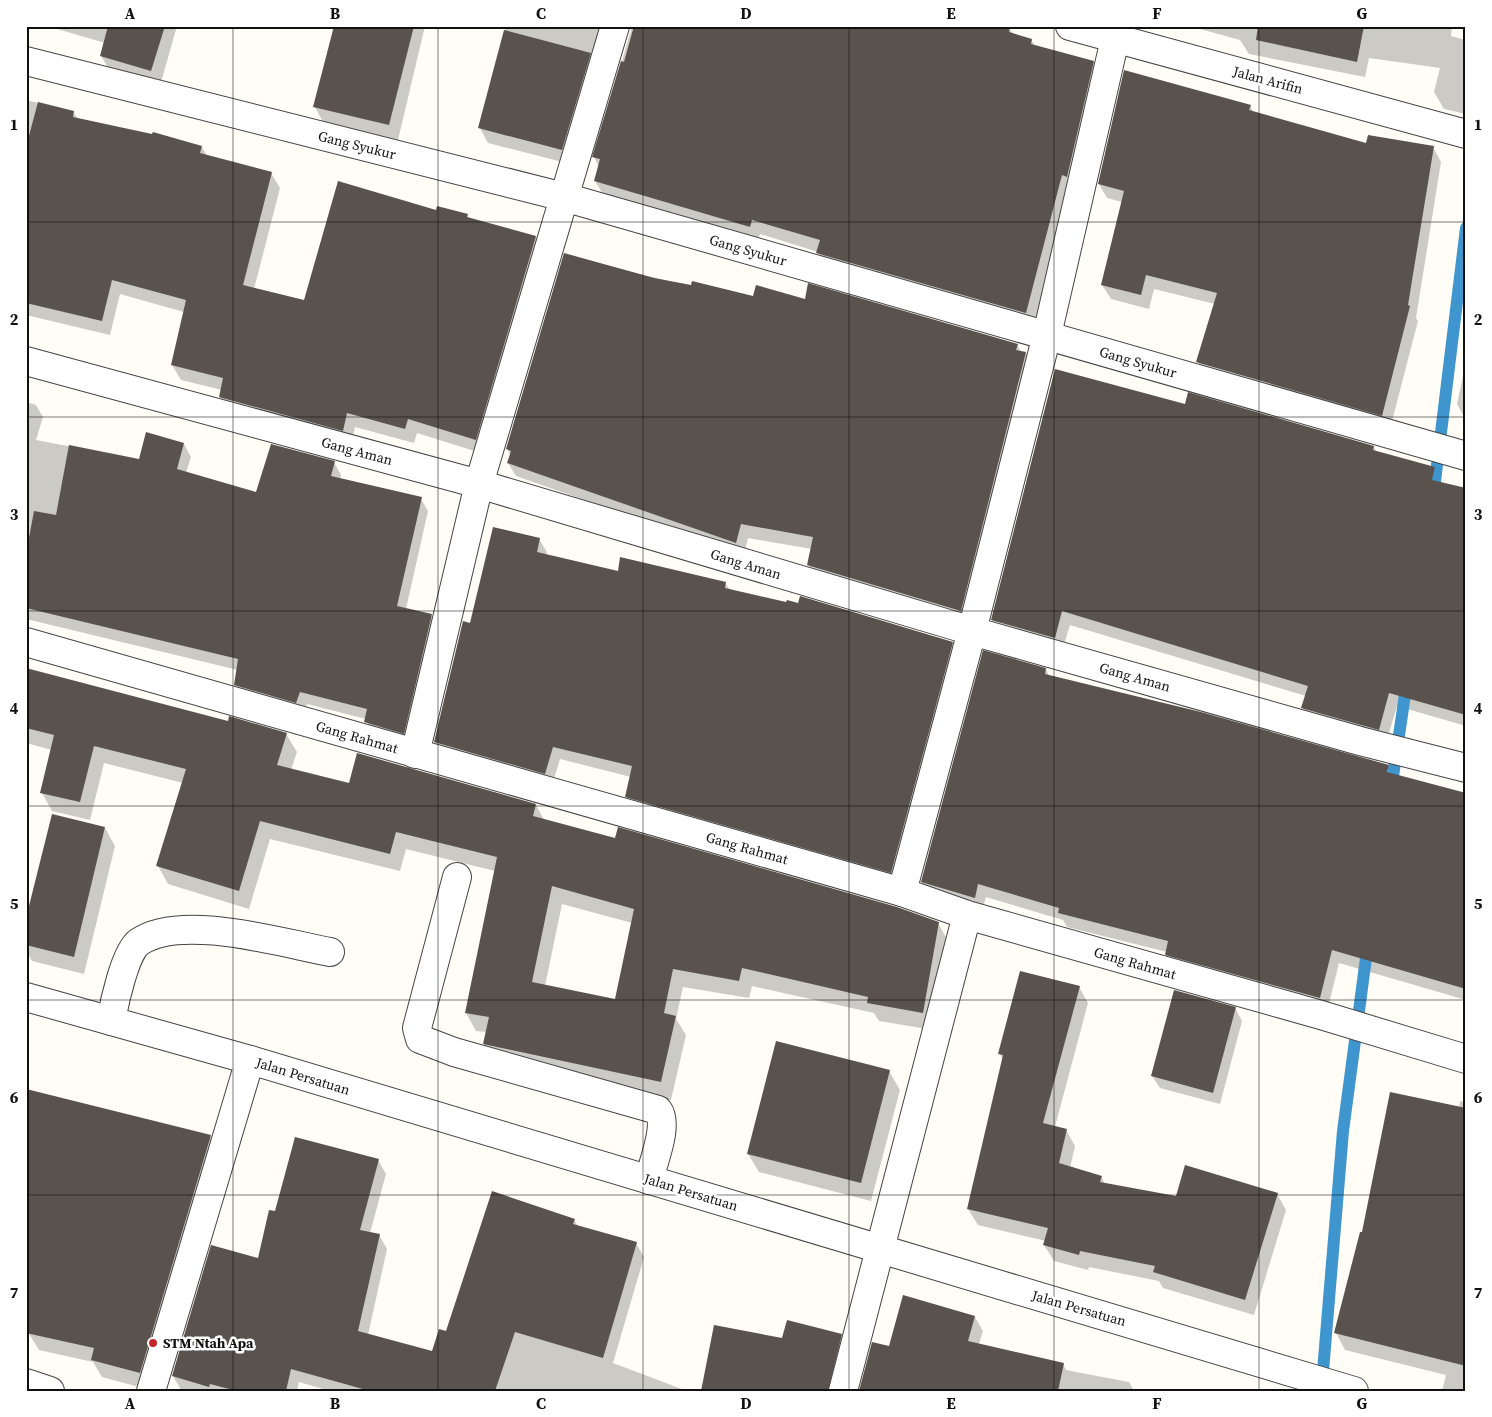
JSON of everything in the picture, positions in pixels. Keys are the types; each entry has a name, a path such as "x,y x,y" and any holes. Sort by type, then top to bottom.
{"street":[{"path":"415,754 479,484 615,26"},
{"name":"Jalan Arifin","path":"1070,26 1116,33 1466,134"},
{"path":"902,892 1048,336 1116,33"},
{"name":"Gang Syukur","path":"26,61 564,197 1459,454"},
{"name":"Gang Aman","path":"26,361 479,484 972,631 1360,741 1466,768"},
{"name":"Gang Rahmat","path":"26,642 902,892 967,915 1321,1015 1466,1059"},
{"path":"457,877 417,1028 420,1039 454,1052 658,1110 662,1115 662,1128 649,1180"},
{"path":"843,1391 882,1249 967,915"},
{"path":"111,1020 115,997 128,960 138,943 156,934 182,930 210,929 330,952"},
{"name":"Jalan Persatuan","path":"26,997 250,1060 1277,1366 1354,1391"},
{"path":"151,1391 250,1060"},
{"path":"26,1384 50,1391"}],"building":[{"path":"108,26 165,26 151,71 100,56"},
{"path":"334,26 414,26 389,125 313,107"},
{"path":"634,26 1010,26 1009,32 1032,39 1031,44 1094,61 1067,177 1062,175 1026,313 816,253 820,240 752,220 750,227 594,181 600,159 592,157 621,61 624,62"},
{"path":"1258,26 1364,26 1357,62 1256,40"},
{"path":"504,30 591,53 562,150 478,128"},
{"path":"1124,70 1251,105 1249,110 1366,143 1368,135 1434,146 1408,305 1410,306 1382,416 1196,362 1217,293 1146,275 1141,295 1101,285 1124,191 1098,184"},
{"path":"38,102 74,111 73,117 152,134 153,132 202,146 200,153 272,172 243,285 304,300 338,181 436,210 437,206 468,214 467,217 536,236 476,440 408,419 405,429 347,413 343,431 219,397 223,378 171,365 186,300 112,280 102,321 26,303 26,147"},
{"path":"564,253 654,278 691,285 692,281 753,296 756,285 805,299 808,283 1018,344 1016,350 1026,352 961,611 807,565 813,537 741,524 736,543 507,463 511,451 506,449"},
{"path":"1055,369 1185,404 1188,392 1374,446 1373,450 1435,467 1432,480 1466,488 1466,715 1389,693 1379,730 1301,708 1308,686 1062,611 1055,638 991,620"},
{"path":"146,432 184,443 177,469 256,492 271,444 335,461 331,476 422,497 397,606 432,614 404,734 364,722 367,709 300,692 296,703 234,685 238,659 26,608 26,554 34,511 56,515 69,445 139,459"},
{"path":"493,527 540,538 537,552 618,571 620,557 726,582 725,588 786,602 787,600 798,603 800,596 953,642 891,873 625,797 632,766 553,747 545,774 434,742 463,621 470,623"},
{"path":"983,650 1046,668 1045,674 1201,712 1389,765 1387,772 1466,793 1466,989 1332,950 1320,998 1165,955 1168,941 1058,913 1059,908 978,884 975,898 921,882"},
{"path":"26,668 228,721 229,716 287,733 277,765 349,783 357,753 536,804 533,816 615,838 618,827 897,907 939,922 923,1013 867,1003 868,997 742,968 739,981 673,969 664,1013 676,1016 661,1082 483,1044 489,1017 465,1013 497,857 396,832 390,854 260,821 239,891 156,866 186,769 94,746 80,802 40,793 54,735 26,728","holes":["552,886 634,909 615,999 532,982"]},
{"path":"52,814 105,827 74,957 26,945 26,918"},
{"path":"1020,971 1080,986 1043,1123 1067,1129 1059,1163 1102,1176 1100,1182 1176,1196 1185,1165 1278,1193 1245,1300 1153,1272 1155,1266 1080,1251 1079,1255 1043,1245 1048,1228 967,1209 1003,1055 998,1054"},
{"path":"1174,990 1236,1007 1213,1093 1151,1076"},
{"path":"776,1041 890,1070 861,1183 747,1154"},
{"path":"26,1089 211,1135 140,1373 91,1360 94,1348 26,1333"},
{"path":"1390,1092 1466,1108 1466,1366 1334,1333 1360,1232 1362,1232"},
{"path":"295,1137 379,1159 360,1230 380,1234 358,1331 432,1351 439,1329 446,1331 492,1191 575,1219 573,1224 637,1242 603,1358 515,1332 495,1391 370,1391 291,1369 286,1391 237,1391 210,1384 209,1387 172,1376 211,1245 258,1258 269,1210 275,1211"},
{"path":"903,1295 975,1316 968,1341 1064,1363 1058,1391 859,1391 872,1342 889,1346"},
{"path":"787,1320 842,1334 828,1391 701,1391 714,1325 782,1338"}],"waterway":[{"path":"1433,498 1466,228"},
{"path":"1391,790 1407,681"},
{"path":"1322,1383 1343,1131 1368,943"}],"place":[{"name":"STM Ntah Apa","path":"153,1343"}]}
